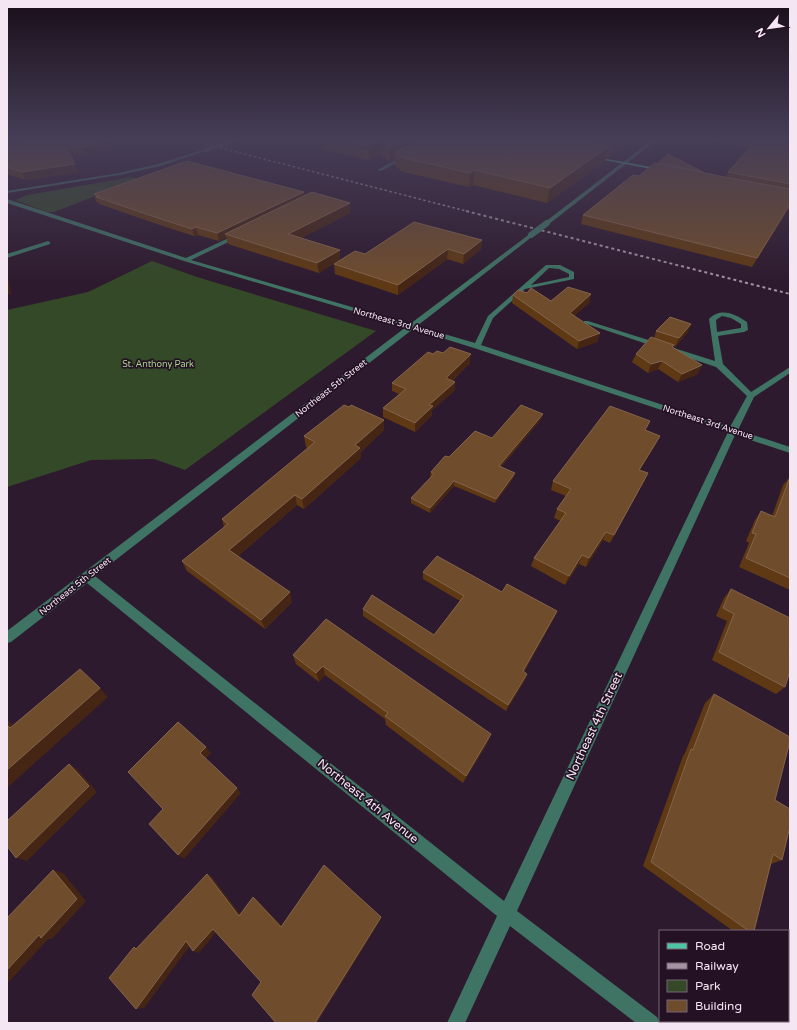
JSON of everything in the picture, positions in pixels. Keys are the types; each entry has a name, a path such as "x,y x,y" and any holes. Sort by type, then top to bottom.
{"street":[{"path":"7,192 38,187"},
{"name":"Northeast 5th Street","path":"7,638 593,187"},
{"name":"Northeast 3rd Avenue","path":"7,201 186,260 477,346 790,450"},
{"path":"186,260 246,232"},
{"path":"7,256 48,243"},
{"path":"477,346 490,317 548,266 560,267 572,273 572,278 523,288"},
{"path":"716,334 744,330 745,323 733,316 721,314 712,319 716,334 719,365"},
{"path":"586,322 719,365 750,396 790,369"},
{"name":"Northeast 4th Street","path":"456,1023 506,913 750,396"},
{"name":"Northeast 4th Avenue","path":"87,576 506,913 651,1023"}],"green space":[{"path":"74,187 118,187 54,212 47,212 15,200 28,195"},
{"name":"St. Anthony Park","path":"152,261 197,277 376,331 185,470 154,459 91,460 7,487 7,310 88,292"}],"building":[{"path":"114,187 285,187 304,192 217,233 196,227 192,229 96,197 99,196 94,194"},
{"path":"618,187 779,187 790,189 790,204 757,258 583,215"},
{"path":"312,192 350,203 288,234 340,250 317,263 225,234"},
{"path":"414,222 482,240 464,254 448,249 398,285 334,264 355,251 365,254"},
{"path":"568,287 591,294 570,313 600,333 579,341 513,295 518,290 527,293 531,288 551,301"},
{"path":"670,317 691,324 679,338 656,331"},
{"path":"651,337 674,345 672,347 702,365 682,374 662,361 651,364 636,354"},
{"path":"450,347 471,354 446,378 455,382 429,405 433,406 415,423 383,408 406,389 392,383 428,352 433,354 437,351 443,353"},
{"path":"344,405 349,407 351,405 384,420 355,445 360,448 302,499 295,495 229,550 290,592 261,620 182,561 228,524 222,519 315,442 304,436"},
{"path":"521,405 543,414 499,466 515,473 496,499 454,481 430,508 411,498 434,474 431,472 445,456 449,457 475,431 492,438"},
{"path":"610,406 650,421 645,430 660,436 639,470 648,473 614,535 606,532 589,558 582,555 569,576 534,558 566,513 557,509 571,489 553,481"},
{"path":"790,477 790,578 746,558 756,534 752,533 761,511 775,517"},
{"path":"437,556 502,592 507,584 557,611 523,671 527,674 508,705 363,609 372,595 434,635 464,596 423,572"},
{"path":"731,589 790,618 790,671 785,687 719,652 734,614 723,608"},
{"path":"326,619 491,734 466,776 385,716 388,713 323,666 316,673 293,655"},
{"path":"80,669 100,688 7,770 7,725 10,728"},
{"path":"714,694 790,737 775,800 790,809 790,826 782,860 773,854 754,930 748,930 651,862 691,749 693,750"},
{"path":"178,722 206,747 200,753 237,788 178,855 149,824 163,809 128,772"},
{"path":"69,764 89,786 16,858 7,846 7,821"},
{"path":"324,865 381,917 315,1023 276,1023 252,995 261,982 213,929 193,951 186,941 136,1009 109,978 134,947 136,949 207,874 239,916 253,897 281,927"},
{"path":"53,870 77,899 41,938 39,935 7,970 7,918"}],"railway":[{"path":"373,187 470,212"},
{"path":"466,211 790,294"}]}
